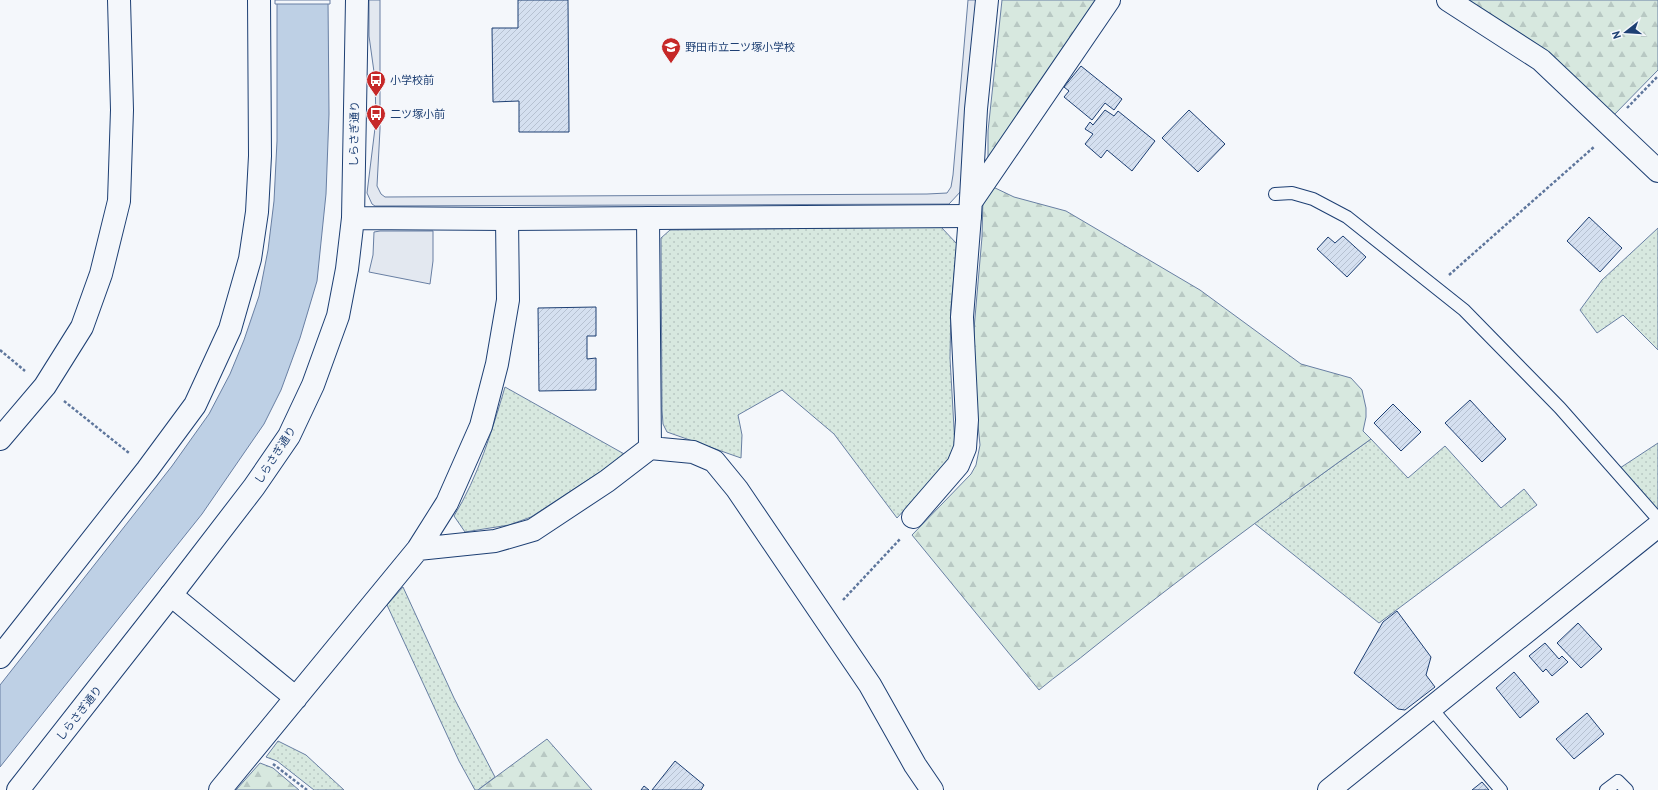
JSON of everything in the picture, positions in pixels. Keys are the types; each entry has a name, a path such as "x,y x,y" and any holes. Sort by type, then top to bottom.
{"street":[{"path":"0,439 45,386 82,327 102,274 119,201 122,110 119,0"},
{"path":"3,648 147,470 195,405 230,329 250,258 257,212 260,156 259,0"},
{"name":"しらさぎ通り","path":"18,790 254,487 289,436 314,385 338,316 347,269 352,218 357,0"},
{"path":"912,517 958,465 965,448 967,420 962,317 971,209 976,109 988,0"},
{"path":"971,209 1109,0"},
{"path":"1448,0 1541,60 1658,171"},
{"path":"352,218 648,218 971,209"},
{"path":"648,218 650,448"},
{"path":"220,790 418,549 447,503 481,426 497,364 508,300 507,219"},
{"path":"418,549 495,541 533,530 607,481 650,448 693,452 714,462 737,489 870,685 915,765 932,790"},
{"path":"1329,790 1658,526"},
{"path":"171,595 296,698"}],"lane":[{"path":"1275,194 1292,193 1313,199 1346,217 1464,310 1560,408 1658,519"},
{"path":"1431,708 1501,790"},
{"path":"1606,790 1618,781 1627,790"}],"path":[{"path":"1435,287 1612,127 1658,76"},
{"path":"0,350 132,455"},
{"path":"824,619 909,530 912,517"},
{"path":"249,755 277,765 307,790"}],"green space":[{"path":"1002,0 1106,0 988,169 988,131"},
{"path":"1460,0 1658,0 1658,70 1611,118"},
{"path":"991,186 1014,197 1066,211 1200,290 1301,364 1351,378 1362,390 1366,408 1363,431 1371,439 1196,567 1039,690 912,535 971,474 976,465 980,445 975,395 974,329 982,237 983,197"},
{"path":"941,227 957,244 951,307 950,358 955,446 951,458 897,518 834,434 782,390 738,415 742,435 741,458 667,432 663,424 662,410 661,238 670,230"},
{"path":"1658,228 1658,350 1623,315 1597,333 1580,310 1602,280"},
{"path":"505,387 626,455 531,517 509,525 465,532 454,516 463,501 477,470"},
{"path":"1371,439 1408,478 1445,446 1501,508 1524,489 1537,505 1379,623 1254,523"},
{"path":"1658,443 1658,511 1620,468"},
{"path":"403,587 454,698 495,777 478,790 475,790 459,761 387,605"},
{"path":"547,739 592,790 478,790"},
{"path":"278,741 306,755 344,790 314,790 277,761 266,757"},
{"path":"260,763 273,768 299,790 236,790"}],"shaded area":[{"path":"369,0 380,0 380,129 377,186 381,194 385,197 947,193 951,187 953,175 968,0 978,0 962,190 949,204 375,206 372,204 367,193 376,120 375,79 369,36"},
{"path":"433,231 433,261 430,284 369,272 373,255 374,232"}],"water":[{"path":"277,0 328,0 329,114 326,194 317,281 300,338 281,390 264,424 202,514 0,767 0,685 172,466 209,414 230,374 244,340 259,296 268,250 274,201 277,141"}],"pier":[{"path":"275,0 330,0 330,4 275,4"}],"building":[{"path":"518,0 568,0 569,132 519,132 519,101 493,102 492,28 518,28"},
{"path":"1081,66 1122,99 1114,110 1105,103 1092,120 1064,97 1069,91 1064,87"},
{"path":"1105,110 1114,116 1118,111 1155,141 1132,171 1107,150 1101,158 1085,144 1093,134 1085,129 1090,122 1093,125"},
{"path":"1189,110 1225,144 1198,172 1162,138"},
{"path":"1589,217 1622,248 1600,272 1567,241"},
{"path":"1343,236 1366,257 1347,277 1317,249 1328,237 1335,243"},
{"path":"596,307 596,336 587,336 587,359 596,358 596,390 539,391 538,308"},
{"path":"1470,400 1506,439 1482,462 1445,423"},
{"path":"1393,404 1421,432 1401,451 1374,423"},
{"path":"1397,611 1431,657 1426,675 1435,687 1405,710 1398,709 1354,673 1383,622"},
{"path":"1578,623 1602,649 1581,668 1557,643"},
{"path":"1545,643 1559,659 1562,656 1568,662 1552,676 1546,669 1543,672 1529,656"},
{"path":"1514,672 1539,702 1520,718 1496,688"},
{"path":"1587,713 1604,734 1574,759 1556,739"},
{"path":"675,761 704,785 701,790 652,790"},
{"path":"1482,782 1489,790 1472,790"},
{"path":"644,786 649,790 641,790"}],"place":[{"name":"野田市立二ツ塚小学校","path":"671,64"},
{"name":"小学校前","path":"376,97"},
{"name":"二ツ塚小前","path":"376,131"}]}
